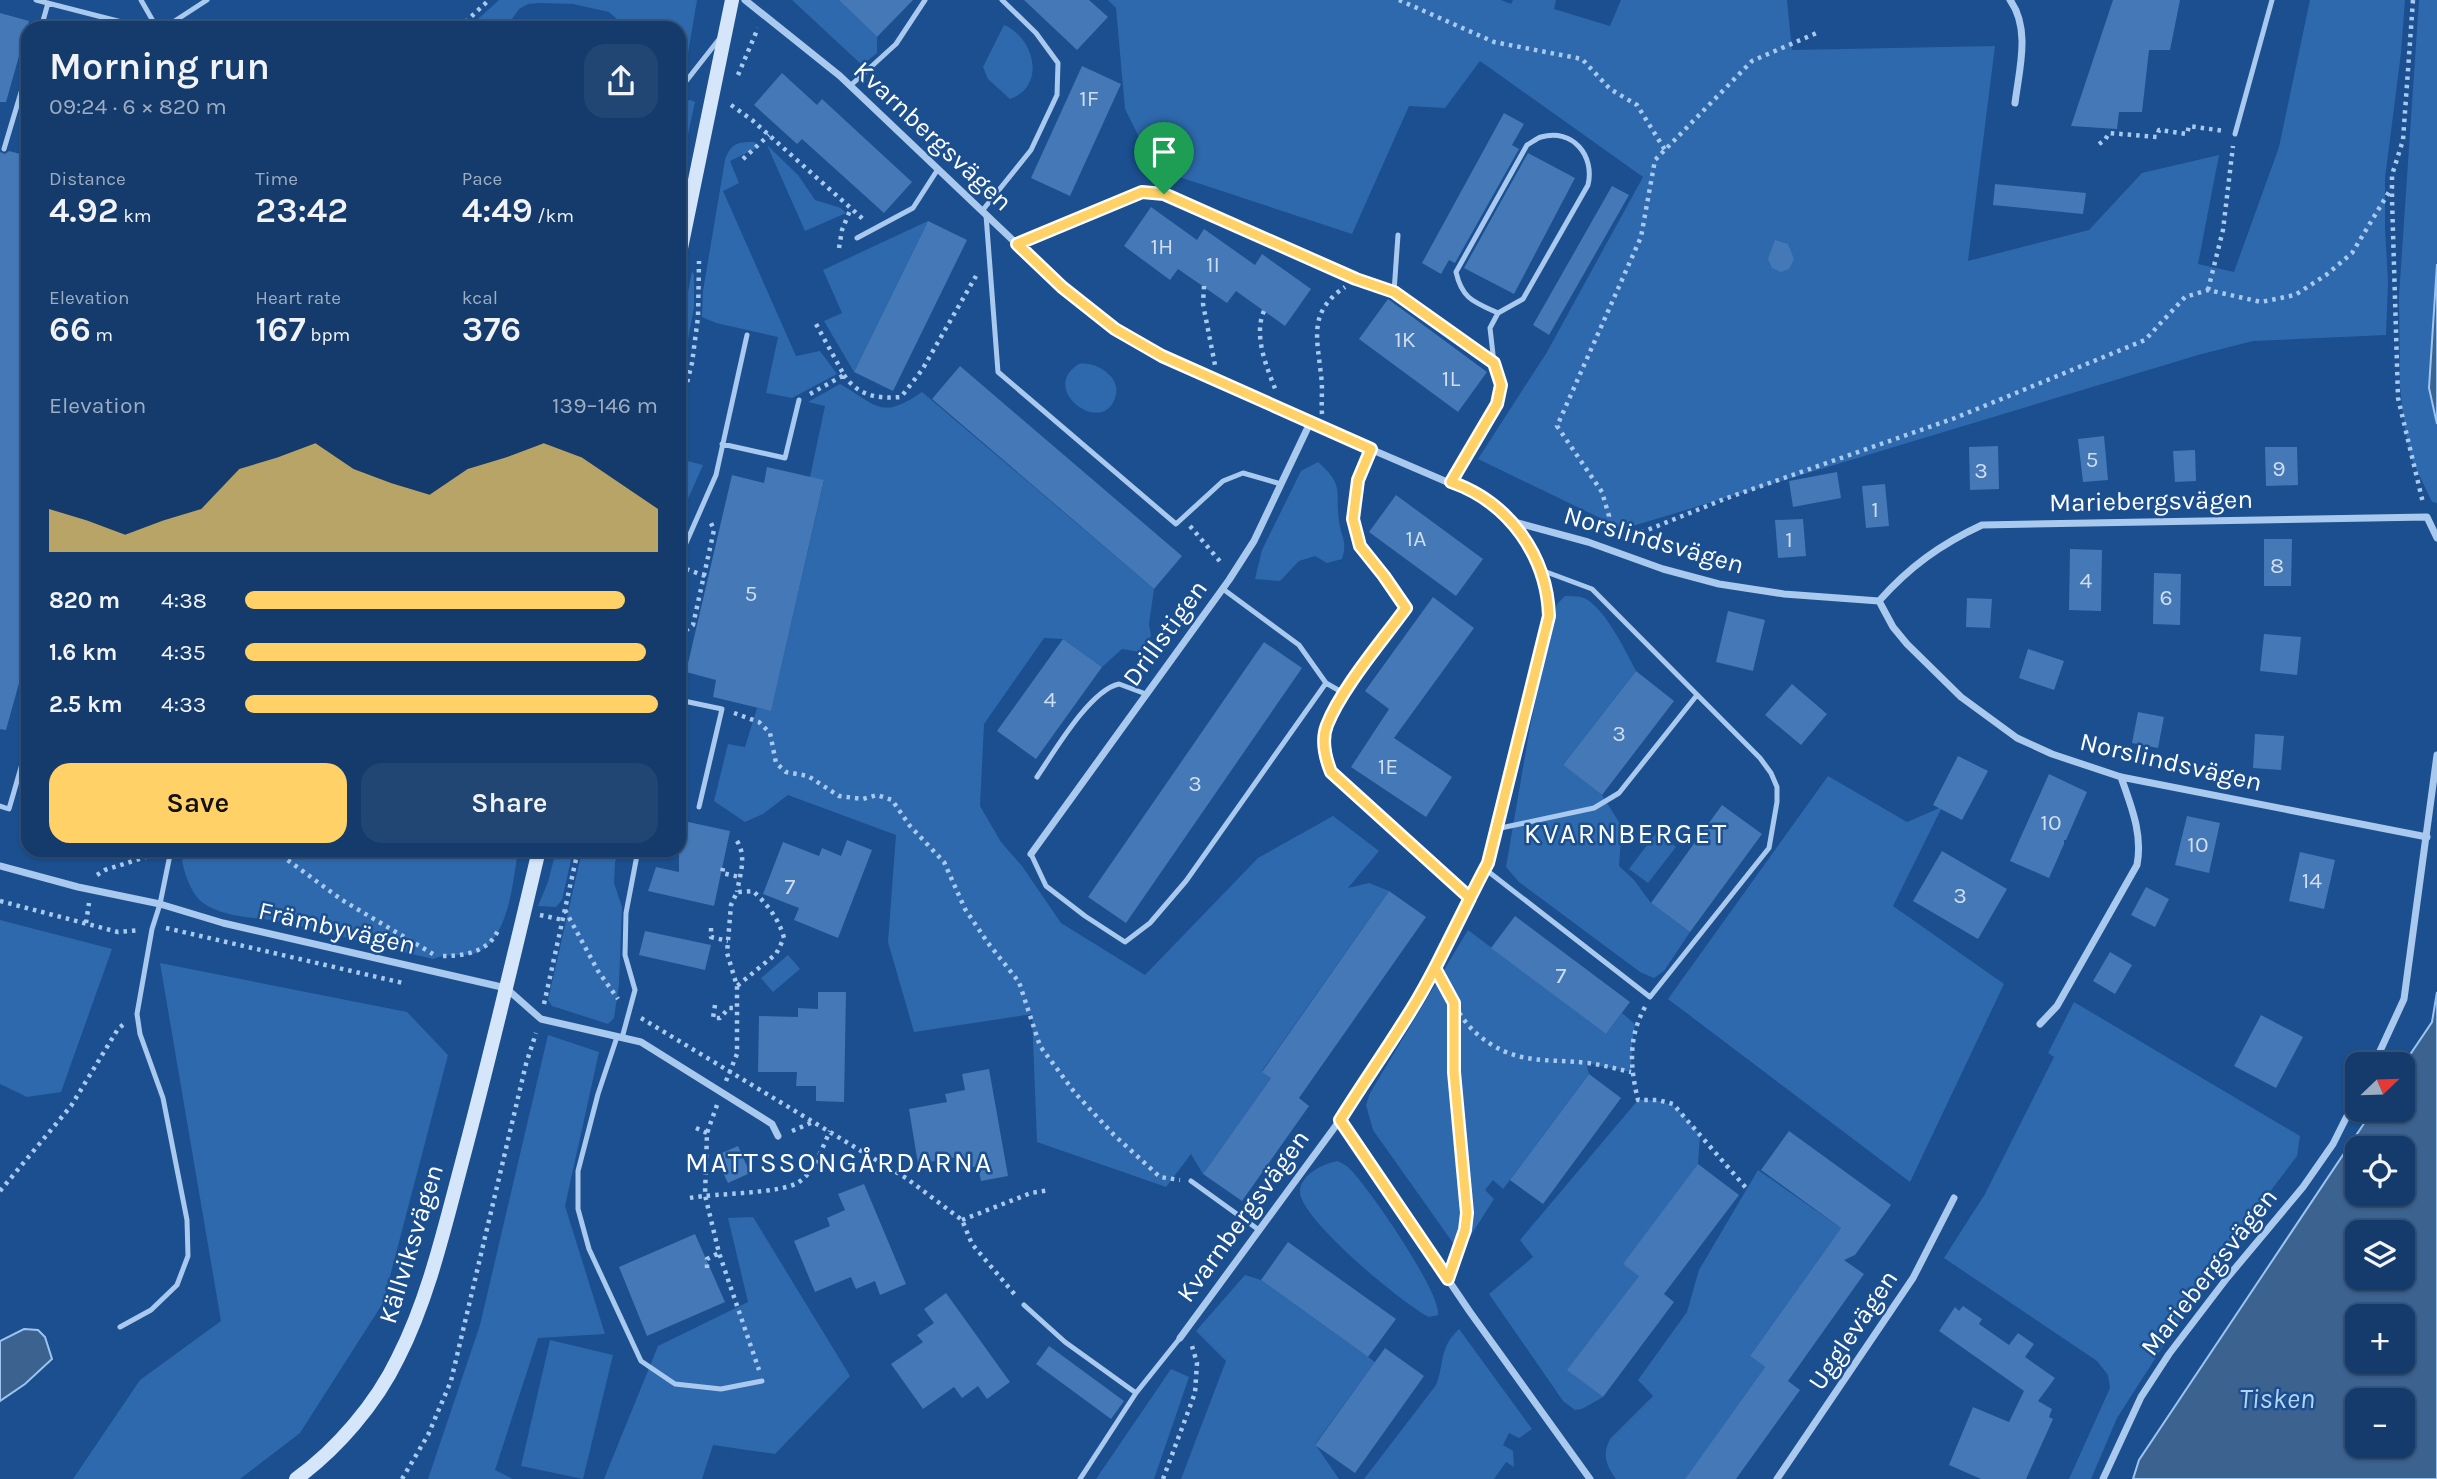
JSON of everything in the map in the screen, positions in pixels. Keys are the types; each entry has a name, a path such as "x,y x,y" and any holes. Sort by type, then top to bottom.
{"street":[{"path":"686,224 732,0"},
{"name":"Kvarnbergsvägen","path":"745,0 850,86 1062,287 1115,329 1162,356 1218,382 1482,497 1513,522 1530,547 1548,591 1549,616 1485,869 1416,1002 1340,1120 1180,1338"},
{"path":"2010,0 2015,8 2023,39 2015,103"},
{"name":"Drillstigen","path":"1031,853 1223,589 1254,541 1310,423"},
{"path":"2427,517 2437,538"},
{"name":"Mariebergsvägen","path":"1879,601 1902,576 1937,549 1953,538 1982,525 2427,517"},
{"name":"Norslindsvägen","path":"1513,522 1719,584 1784,594 1879,601 1893,627 1929,668 1961,697 1997,725 2052,754 2121,777 2427,838"},
{"path":"2380,1052 2404,999 2437,755"},
{"path":"2040,1024 2057,1006 2137,865 2140,851 2136,820 2121,777"},
{"name":"Källviksvägen","path":"301,1477 369,1406 398,1360 410,1332 451,1205 537,857"},
{"name":"Främbyvägen","path":"0,866 160,904 223,923 506,988"},
{"path":"506,988 541,1019 641,1042 772,1124 778,1136"},
{"name":"Kvarnbergsvägen","path":"1340,1120 1448,1279 1590,1479"},
{"name":"Mariebergsvägen","path":"2103,1479 2141,1397 2169,1354 2303,1187 2333,1144 2345,1120"},
{"name":"Ugglevägen","path":"1777,1479 1913,1278 1954,1198"}],"lane":[{"path":"36,0 119,21"},
{"path":"141,0 153,21"},
{"path":"175,21 207,0"},
{"path":"850,86 896,44 925,0"},
{"path":"1002,0 1036,33 1058,62 1057,95 1031,150 984,213 998,372 1176,524 1223,481 1243,473 1281,484"},
{"path":"2235,134 2272,0"},
{"path":"43,21 48,2"},
{"path":"686,81 726,30"},
{"path":"4,149 21,92"},
{"path":"1451,482 1497,404 1501,385 1494,363 1490,328 1498,313 1523,299 1588,185 1591,174 1589,161 1583,148 1569,138 1541,137 1527,145 1456,272 1467,298 1498,313"},
{"path":"857,238 913,208 938,169"},
{"path":"1017,244 1142,192 1164,194 1356,279 1394,292 1494,363"},
{"path":"1394,292 1398,235"},
{"path":"686,544 716,474 747,335"},
{"path":"722,444 785,458 799,400"},
{"path":"1223,589 1299,645 1326,683 1345,694 1406,608 1360,546 1353,519 1358,480 1371,449"},
{"path":"1485,869 1650,997 1769,848 1777,787 1759,758 1591,589 1541,570"},
{"path":"1031,853 1046,886 1125,942 1150,923 1186,881 1326,683"},
{"path":"1037,777 1101,691 1119,684 1146,694"},
{"path":"1496,829 1594,808 1619,793 1697,695"},
{"path":"686,701 722,709 698,807"},
{"path":"0,806 9,809 21,767"},
{"path":"120,1327 151,1310 177,1285 188,1256 187,1220 163,1098 140,1034 137,1014 152,929 160,904 169,857"},
{"path":"637,857 626,914 625,954 635,990 598,1094 578,1171 579,1209 589,1249 641,1361 675,1384 721,1389 762,1381"},
{"path":"1191,1181 1259,1230"},
{"path":"1024,1305 1065,1342 1136,1393"},
{"path":"1080,1479 1136,1393 1180,1338"}],"path":[{"path":"466,21 489,0"},
{"path":"1399,0 1494,42 1582,59 1611,89 1637,105 1665,149"},
{"path":"2413,0 2403,140 2392,175 2392,187 2398,398 2427,517"},
{"path":"1602,548 1609,516 1602,492 1557,426 1642,237 1655,160 1752,61 1819,32"},
{"path":"731,106 769,135 874,229"},
{"path":"2099,144 2109,133 2157,137 2159,130 2187,134 2189,126 2215,129"},
{"path":"2208,290 2223,230 2235,134"},
{"path":"743,159 769,135"},
{"path":"1602,548 1727,498 1955,418 2145,340 2185,297 2208,290 2261,302 2295,295 2326,275 2352,253 2392,187"},
{"path":"839,248 842,230 851,208"},
{"path":"816,324 850,384 864,394 883,398 901,397 922,370 988,254"},
{"path":"686,387 698,317 698,272"},
{"path":"1323,429 1322,381 1316,338 1320,313 1330,298 1356,279"},
{"path":"1203,286 1203,304 1218,382"},
{"path":"1264,311 1260,325 1262,345 1282,411"},
{"path":"799,400 844,375"},
{"path":"686,630 693,625 706,576 714,530 704,504"},
{"path":"1183,517 1222,564"},
{"path":"687,569 706,576"},
{"path":"1345,694 1326,726 1325,758 1331,772 1470,898"},
{"path":"722,709 759,722 770,733 776,763 786,772 808,776 839,796 863,799 877,796 892,800 910,825 944,862 965,909 1019,982 1041,1046 1075,1093 1114,1135 1160,1177 1191,1181"},
{"path":"737,841 742,849 740,877 731,905 727,953 737,986 737,1054 707,1133 705,1195 719,1253 762,1381"},
{"path":"86,923 96,876 105,870 147,857"},
{"path":"284,857 342,900 437,956"},
{"path":"402,1479 428,1435 451,1381 526,1064 541,1019 576,857"},
{"path":"723,868 722,873 740,877"},
{"path":"737,892 753,891 764,901 781,926 783,938 776,954 737,986"},
{"path":"565,909 598,971 618,999 647,1023 906,1178 962,1220 972,1244 1024,1305"},
{"path":"711,928 710,937 728,941"},
{"path":"1435,968 1454,1003 1476,1034 1514,1056 1546,1062 1586,1063 1631,1072"},
{"path":"1448,1279 1467,1221 1454,1072 1454,1003"},
{"path":"715,1005 713,1018 720,1018 729,1008 737,1009"},
{"path":"0,1191 71,1106 118,1029 137,1014"},
{"path":"1635,1024 1631,1072 1638,1100 1658,1100 1673,1104 1746,1189"},
{"path":"778,1136 814,1121"},
{"path":"696,1128 707,1133"},
{"path":"690,1198 762,1191 797,1183 812,1168 830,1131"},
{"path":"962,1220 1031,1193 1050,1190"},
{"path":"707,1268 707,1259 719,1253"},
{"path":"1163,1479 1195,1393 1198,1376 1191,1344 1180,1338"}],"shaded area":[{"path":"499,0 697,0 686,60 686,21 619,21 609,12 573,4 539,3 528,4 519,9 511,21 476,21"},
{"path":"792,0 850,0 845,6 877,37 877,53 862,65"},
{"path":"1108,0 1501,0 1511,4 1513,0 1556,0 1554,9 1610,26 1621,0 1787,0 1792,50 1995,46 1968,261 2089,230 2142,173 2219,155 2198,264 2234,272 2279,147 2310,0 2405,0 2385,178 2388,282 2386,335 2253,341 2198,355 1623,529 1478,459 1547,352 1643,177 1480,61 1445,108 1409,106 1352,234 1155,169 1125,109 1116,8"},
{"path":"2419,0 2437,0 2437,264 2429,388 2437,424 2437,503 2432,502 2412,460 2400,387 2399,296"},
{"path":"1004,25 1023,40 1032,62 1029,84 1022,93 1010,99 988,79 983,67"},
{"path":"686,101 695,102 686,143"},
{"path":"755,142 757,148 730,161 739,183 723,191 796,356 820,351 837,374 792,398 766,393 778,337 716,323 702,317 703,291 725,160 736,145"},
{"path":"767,145 798,175 815,200 841,208 846,213 805,231"},
{"path":"928,221 854,372 824,321 842,313 823,270"},
{"path":"692,271 694,307 686,350 686,302"},
{"path":"1079,364 1099,367 1114,381 1116,394 1110,407 1100,412 1089,412 1069,397 1065,386 1068,375"},
{"path":"840,384 872,404 888,408 908,401 922,392 1154,589 1149,624 1151,636 1140,652 1122,649 1102,667 1063,639 1044,638 984,724 980,806 1001,842 1022,866 1061,923 1145,975 1258,858 1333,816 1379,851 1348,888 1369,883 1389,891 1262,1071 1271,1078 1203,1174 1191,1154 1166,1187 1037,1142 1032,1014 914,1032 888,942 896,835 788,795 763,814 745,822 714,801 728,744 745,747 757,708 771,710 824,481 810,477 825,406 808,402"},
{"path":"686,461 703,465 686,503"},
{"path":"1318,462 1332,477 1337,489 1344,544 1342,559 1327,563 1315,556 1299,561 1280,581 1255,579 1262,550 1301,471"},
{"path":"1565,596 1581,597 1597,608 1613,629 1636,671 1563,765 1602,795 1622,827 1619,866 1634,880 1651,903 1690,932 1664,971 1654,978 1640,972 1519,882 1506,867 1530,727 1550,632 1557,604"},
{"path":"1828,776 1907,822 1942,807 1893,906 2004,984 1910,1182 1668,999"},
{"path":"1657,832 1676,847 1648,883 1629,869"},
{"path":"183,857 517,857 508,908 496,936 476,953 433,959 287,923 222,912 199,899 187,879"},
{"path":"554,857 572,857 562,900 556,907 538,906"},
{"path":"581,857 617,857 614,883 622,907 619,984 614,1018 608,1024 552,1006 548,1000"},
{"path":"0,920 112,949 61,1092 27,1097 0,1084"},
{"path":"1468,930 1606,1034 1622,1013 1635,1024 1631,1072 1586,1063 1589,1074 1503,1189 1493,1180 1485,1190 1494,1199 1464,1246 1458,1250 1373,1130 1366,1105 1370,1093"},
{"path":"788,955 800,969 773,992 761,978"},
{"path":"160,963 407,1012 448,1055 383,1303 300,1433 240,1479 73,1479 140,1380 221,1321"},
{"path":"2074,1002 2300,1136 2297,1156 2219,1259 2117,1418 2091,1479 2069,1479 2110,1388 2108,1375 2097,1361 1944,1258 1985,1194 2054,1057 2048,1053"},
{"path":"548,1035 599,1052 565,1206 605,1334 538,1338 495,1470 513,1479 428,1479 480,1325"},
{"path":"1638,1100 1668,1104 1680,1112 1700,1135 1698,1164 1639,1276 1568,1370 1603,1397 1575,1410 1563,1401 1489,1294 1533,1257 1520,1240"},
{"path":"1337,1161 1344,1164 1359,1180 1403,1241 1429,1286 1438,1315 1429,1317 1376,1278 1332,1238 1303,1202 1300,1190 1305,1179 1320,1167"},
{"path":"1758,1170 1841,1228 1750,1356 1765,1367 1688,1475 1693,1479 1616,1479 1606,1460 1610,1439 1653,1396 1638,1380 1687,1312 1699,1270"},
{"path":"753,1217 850,1376 775,1454 713,1445 702,1479 604,1479 658,1346 748,1302 728,1218"},
{"path":"1245,1275 1261,1280 1375,1362 1315,1444 1339,1479 1181,1479 1226,1361 1196,1331"},
{"path":"1459,1329 1532,1429 1519,1438 1509,1433 1503,1445 1513,1451 1514,1467 1506,1462 1494,1479 1364,1479 1436,1385 1445,1350"},
{"path":"550,1340 613,1355 583,1479 521,1466"},
{"path":"1171,1369 1189,1377 1154,1479 1096,1479"}],"water":[{"path":"2437,264 2437,424 2429,388"},
{"name":"Tisken","path":"2437,992 2437,1479 2133,1479 2139,1460 2345,1152 2345,1206 2415,1206 2415,1136 2356,1136 2365,1122 2415,1122 2415,1052 2412,1052 2432,1022"},
{"path":"24,1329 38,1330 45,1337 52,1359 25,1384 0,1401 0,1341"}],"building":[{"path":"839,0 913,0 877,37"},
{"path":"1024,0 1089,0 1108,17 1077,50"},
{"path":"2113,0 2180,0 2170,50 2149,50 2142,112 2119,112 2117,129 2071,126"},
{"path":"0,13 29,21 21,21 21,49 6,102 0,102"},
{"path":"1082,66 1121,84 1070,196 1031,178"},
{"path":"782,73 817,105 822,99 912,182 884,213 802,139 797,144 754,105"},
{"path":"1504,113 1524,124 1512,145 1519,149 1455,263 1449,260 1441,274 1422,263"},
{"path":"9,151 21,154 21,676 6,730 0,729 0,152 5,154"},
{"path":"1528,153 1575,178 1514,294 1464,268"},
{"path":"1995,184 2086,193 2083,214 1993,205"},
{"path":"1612,186 1629,195 1549,335 1533,325"},
{"path":"1151,207 1197,240 1204,229 1255,265 1262,254 1311,289 1285,326 1236,291 1227,303 1178,269 1170,280 1124,246"},
{"path":"928,221 967,240 893,391 854,372"},
{"path":"1775,240 1788,244 1794,259 1789,269 1781,272 1772,268 1768,259"},
{"path":"1388,299 1487,372 1458,412 1359,339"},
{"path":"960,366 1182,556 1154,589 932,399"},
{"path":"2104,436 2108,480 2083,482 2078,439"},
{"path":"1998,446 1999,489 1970,490 1969,447"},
{"path":"2265,447 2297,447 2298,485 2266,486"},
{"path":"2195,450 2196,481 2175,482 2173,451"},
{"path":"767,467 824,480 771,711 713,697 716,680 686,672 732,475 764,483"},
{"path":"1837,472 1841,498 1793,507 1789,481"},
{"path":"1885,484 1889,526 1866,528 1862,486"},
{"path":"1396,495 1483,559 1456,596 1369,532"},
{"path":"1803,519 1806,556 1778,558 1775,520"},
{"path":"2264,539 2292,539 2291,586 2264,586"},
{"path":"2070,549 2102,550 2101,611 2069,610"},
{"path":"2154,573 2181,574 2180,625 2153,624"},
{"path":"1433,597 1474,628 1394,738 1452,777 1426,817 1351,767 1389,709 1365,691"},
{"path":"1967,598 1992,599 1990,628 1966,627"},
{"path":"1728,611 1765,620 1753,671 1716,662"},
{"path":"2264,634 2301,637 2297,675 2260,671"},
{"path":"1063,639 1102,667 1036,759 997,731"},
{"path":"1264,642 1302,668 1126,923 1088,897"},
{"path":"2028,649 2064,661 2054,690 2019,678"},
{"path":"1636,671 1674,701 1602,795 1563,765"},
{"path":"1792,684 1827,714 1801,745 1765,715"},
{"path":"2138,712 2164,717 2158,748 2132,743"},
{"path":"2255,734 2284,736 2281,770 2253,768"},
{"path":"1958,756 1988,771 1962,820 1933,805"},
{"path":"2049,774 2087,792 2049,878 2010,861"},
{"path":"1722,805 1762,834 1690,932 1651,903"},
{"path":"2187,816 2220,823 2209,873 2175,865"},
{"path":"686,822 730,831 714,906 648,891 656,867 679,872 679,857 686,857"},
{"path":"847,840 872,850 838,938 794,920 799,908 763,894 783,842 819,856 822,848 841,856"},
{"path":"1942,851 2007,889 1978,939 1913,901"},
{"path":"2300,852 2335,860 2324,909 2289,901"},
{"path":"2146,887 2169,899 2155,927 2131,915"},
{"path":"1389,891 1426,917 1299,1098 1309,1106 1242,1201 1203,1174 1271,1078 1262,1072"},
{"path":"1515,916 1630,1002 1606,1034 1491,948"},
{"path":"645,931 711,945 705,970 639,955"},
{"path":"2110,952 2132,965 2115,994 2093,981"},
{"path":"818,992 846,992 844,1102 816,1101 816,1086 796,1086 797,1072 758,1072 759,1016 798,1017 798,1008 818,1009"},
{"path":"2261,1015 2303,1037 2276,1088 2234,1066"},
{"path":"989,1069 1008,1176 981,1181 978,1166 959,1170 956,1157 918,1164 909,1109 947,1102 945,1094 965,1090 962,1074"},
{"path":"1589,1074 1621,1098 1543,1204 1510,1180"},
{"path":"1789,1131 1891,1205 1855,1255 1844,1260 1864,1274 1788,1381 1800,1390 1736,1479 1685,1479 1765,1367 1750,1356 1841,1228 1761,1170"},
{"path":"738,1146 750,1173 728,1183 715,1156"},
{"path":"1698,1164 1739,1195 1664,1294 1674,1302 1603,1397 1567,1370 1639,1276 1623,1264"},
{"path":"864,1184 906,1284 880,1295 875,1281 856,1289 851,1277 815,1292 794,1241 830,1226 827,1218 845,1210 838,1194"},
{"path":"695,1234 725,1302 647,1336 619,1267"},
{"path":"1288,1242 1396,1319 1368,1357 1261,1280"},
{"path":"946,1293 1010,1382 987,1399 978,1386 962,1398 954,1387 923,1409 891,1364 923,1342 917,1335 934,1323 924,1309"},
{"path":"1963,1306 1982,1319 1979,1324 2009,1345 2018,1333 2034,1344 2025,1357 2055,1378 2038,1401 2052,1409 2049,1417 2053,1419 2026,1479 1981,1479 1949,1465 1973,1407 2009,1422 2024,1391 1939,1331 1955,1307 1959,1311"},
{"path":"1049,1346 1124,1401 1111,1419 1036,1364"},
{"path":"1385,1348 1424,1376 1355,1473 1315,1445"}],"district":[{"name":"KVARNBERGET","path":"1626,833"},
{"name":"MATTSSONGÅRDARNA","path":"839,1162"}],"route":[{"path":"1164,194 1142,192 1017,244 1062,287 1115,329 1162,356 1371,449 1358,480 1353,519 1360,546 1406,608 1345,694 1326,726 1325,758 1331,772 1470,898 1435,968 1454,1003 1454,1072 1467,1213 1465,1230 1448,1279 1340,1120 1416,1002 1443,954 1488,863 1549,616 1548,591 1541,570 1513,522 1482,497 1451,482 1497,404 1501,385 1494,363 1394,292 1356,279 1164,194"}]}
